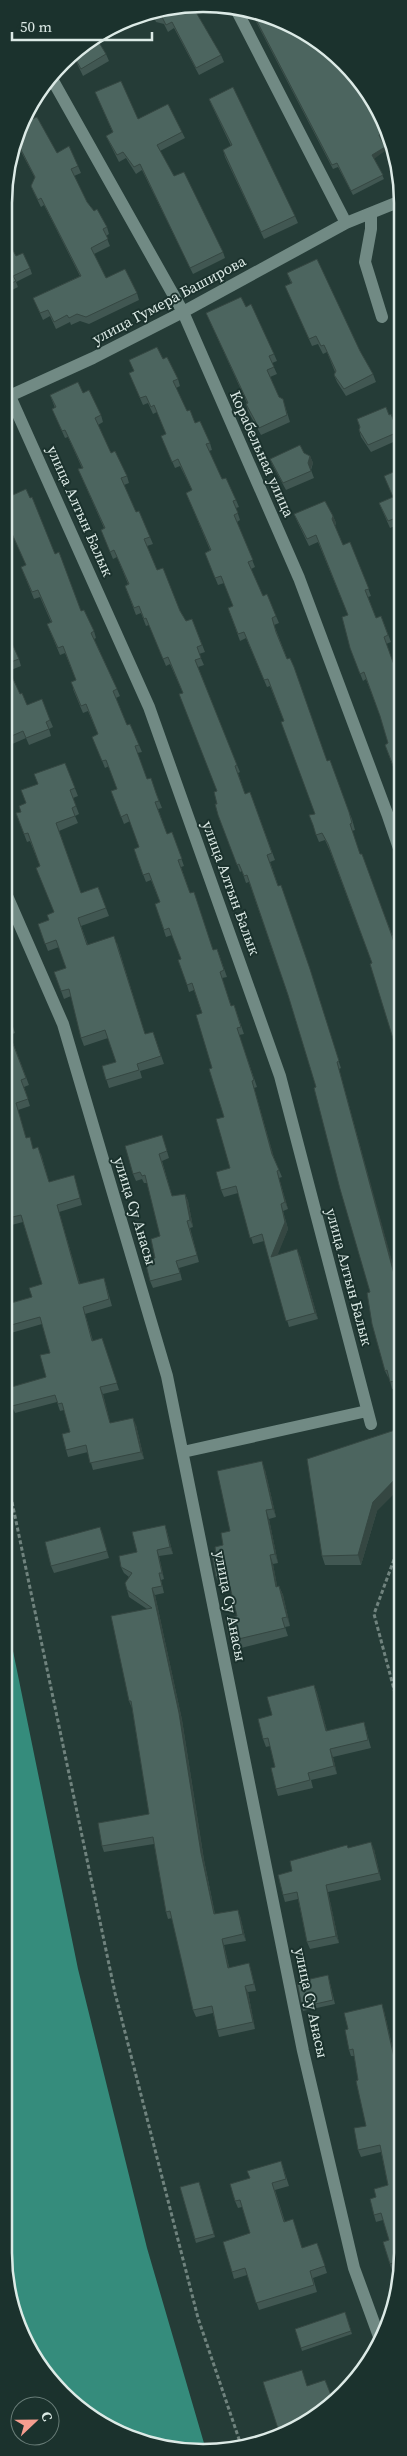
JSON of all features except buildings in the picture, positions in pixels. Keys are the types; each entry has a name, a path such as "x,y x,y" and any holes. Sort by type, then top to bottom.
{"street":[{"path":"239,16 346,223"},
{"name":"Корабельная улица","path":"55,84 183,312 298,578 394,834"},
{"name":"улица Гумера Баширова","path":"12,395 93,358 183,312 346,223 394,204"},
{"path":"371,213 371,229 365,262 382,317"},
{"name":"улица Алтын Балык","path":"12,406 149,707 280,1076 371,1424"},
{"name":"улица Су Анасы","path":"12,907 63,1024 167,1376 303,2051 354,2268 378,2331"},
{"path":"183,1452 368,1411"}],"path":[{"path":"12,1502 116,1993 198,2318 239,2440"},
{"path":"394,1559 374,1614 394,1689"}],"shaded area":[{"path":"12,1646 78,1969 147,2248 204,2444 166,2440 130,2429 108,2418 87,2404 68,2388 38,2348 27,2326 16,2290 12,2252"}]}
